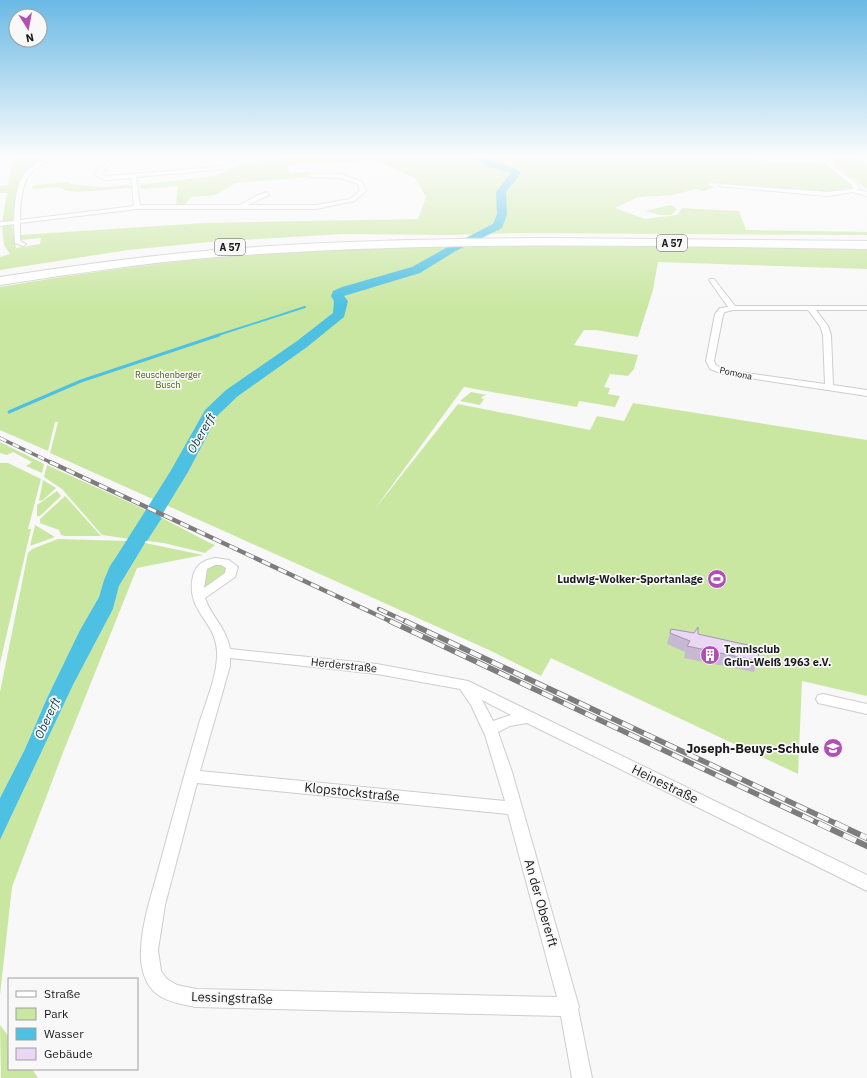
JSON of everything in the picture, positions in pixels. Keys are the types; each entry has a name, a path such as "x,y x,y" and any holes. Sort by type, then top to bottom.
{"highway":[{"name":"A 57","path":"0,276 160,258 253,250 450,240 867,240"},
{"name":"A 57","path":"479,240 867,245"},
{"name":"A 57","path":"0,281 26,274"}],"street":[{"path":"18,206 15,223 18,242 23,244"},
{"path":"0,224 137,207 272,206"},
{"path":"712,280 733,308 867,308"},
{"name":"Pomona","path":"733,308 723,310 719,314 710,361 713,367 730,374 867,393"},
{"path":"810,308 821,322 827,335 829,388"},
{"name":"Lessingstraße","path":"198,597 202,608 216,628 222,640 224,653 223,666 190,776 150,941 150,964 152,974 162,988 178,995 196,998 570,1007"},
{"name":"Herderstraße","path":"224,653 377,669 463,685"},
{"name":"Heinestraße","path":"463,685 867,882"},
{"name":"An der Obererft","path":"463,685 479,705 490,730 514,808 570,1007 582,1078"},
{"path":"823,699 867,709"},
{"path":"490,730 507,721 529,717"},
{"name":"Klopstockstraße","path":"190,776 514,808"}],"green space":[{"path":"5,206 15,206 13,222 2,223"},
{"path":"423,206 619,206 615,208 645,219 677,215 682,208 739,211 746,230 867,232 867,235 517,233 451,235 342,234 209,242 128,250 0,270 0,257 10,254 4,245 2,226 12,225 16,248 40,244 41,238 20,240 20,235 204,223 418,219"},
{"path":"665,206 672,206 677,209 671,215 660,215 645,211"},
{"name":"Reuschenberger Busch","path":"523,246 867,248 867,269 658,262 653,290 638,337 596,330 584,330 574,345 638,355 634,369 628,376 610,374 604,387 610,388 608,394 620,396 615,407 579,401 577,407 464,387 374,510 458,404 590,430 597,416 624,421 633,403 867,440 867,696 802,681 798,774 551,658 541,676 489,650 50,453 58,422 55,422 48,451 0,430 0,287 79,274 238,256 369,248"},
{"path":"471,392 487,395 481,398 484,399 480,405 460,401"},
{"path":"0,442 44,464 42,473 26,466 32,462 13,452 7,455 0,453"},
{"path":"0,463 8,463 41,479 28,529 31,529 0,663"},
{"path":"47,465 148,511 130,539 102,535 62,489 44,477"},
{"path":"43,480 56,488 43,500 39,501"},
{"path":"57,491 61,496 40,516 37,516 37,505"},
{"path":"65,496 101,536 65,536 61,535 59,530 40,523 40,519"},
{"path":"162,518 215,545 205,553 164,543 147,541"},
{"path":"35,525 55,537 30,546"},
{"path":"58,539 128,541 110,567 99,597 80,630 47,698 25,749 0,798 0,692 28,553 32,549"},
{"path":"145,543 203,555 137,568 64,750 12,887 0,995 0,840 73,685 113,609 119,586"},
{"path":"216,563 226,564 227,573 207,588 201,587 204,569"},
{"path":"0,1025 8,1036 8,1070 33,1070 38,1078 1,1078"}],"water":[{"path":"148,511 162,518 147,541 130,539"},
{"path":"128,541 145,543 119,586 113,609 73,685 0,840 0,798 25,749 47,698 80,630 99,597 110,566"}],"building":[{"path":"698,627 698,634 752,646 759,650 758,661 687,646 690,641 670,633 671,629 694,633"}],"waterway":[{"name":"Obererft","path":"121,565 179,472 211,413 232,393 302,344 339,314 341,301 337,296 338,294 346,290 416,270 450,250 498,226 502,214 502,206"},
{"path":"215,336 305,307"},
{"path":"9,412 81,381 219,335"}],"railway":[{"path":"0,438 52,463"},
{"path":"50,462 392,622"},
{"path":"379,609 407,622"},
{"path":"390,621 820,824"},
{"path":"405,621 837,824"},
{"path":"818,823 867,846"},
{"path":"835,823 867,838"}],"place":[{"name":"Ludwig-Wolker-Sportanlage","path":"717,579"},
{"name":"Tennisclub Grün-Weiß 1963 e.V.","path":"710,655"},
{"name":"Joseph-Beuys-Schule","path":"833,748"}]}
